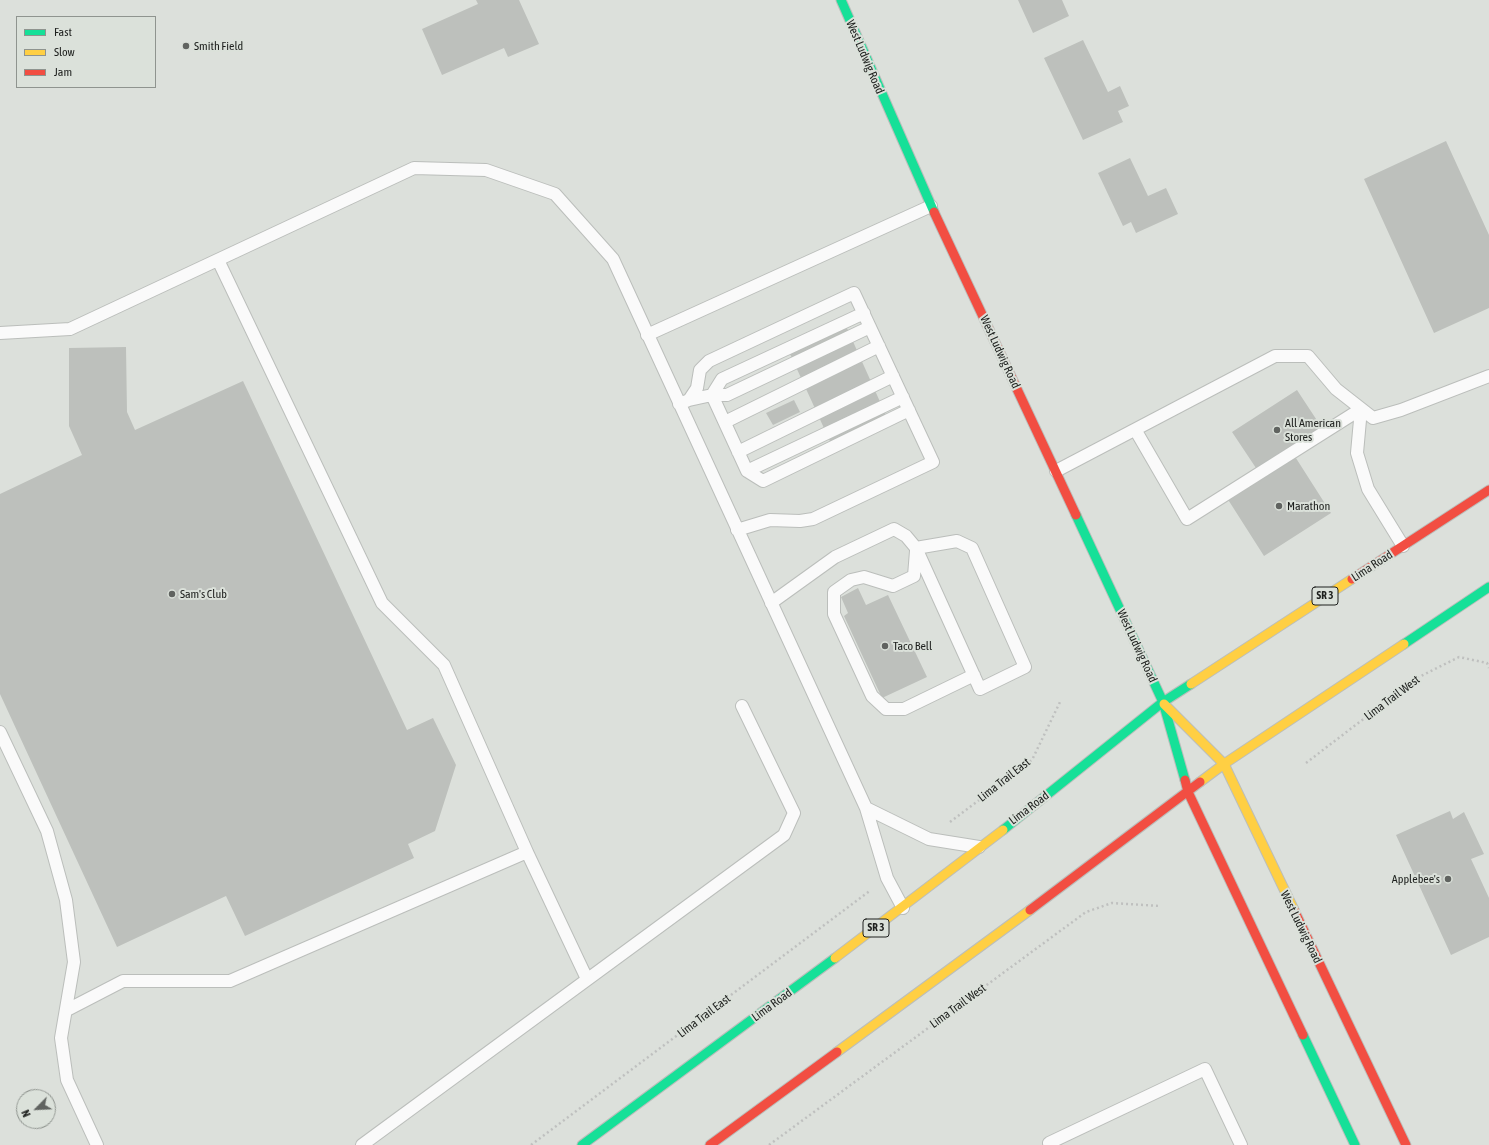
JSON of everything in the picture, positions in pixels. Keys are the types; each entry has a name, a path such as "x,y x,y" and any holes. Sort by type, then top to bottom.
{"main road":[{"name":"West Ludwig Road","path":"840,0 931,206 1056,471 1162,702 1188,792 1355,1145"},
{"name":"Lima Road","path":"582,1145 903,908 979,847 1091,761 1162,702 1489,490"},
{"path":"715,1143 1224,764 1489,587"},
{"name":"West Ludwig Road","path":"1162,702 1224,764 1406,1145"}],"lane":[{"path":"0,333 70,329 414,168 486,170 556,194 613,259 647,335 684,402 737,530 866,808 887,878 903,908"},
{"path":"647,335 931,206"},
{"path":"218,260 382,603 444,665 527,852 587,980"},
{"path":"684,402 697,388 700,370 709,361 854,294 894,376 933,462 813,519 800,521 770,520 737,530"},
{"path":"712,395 722,380 864,313"},
{"path":"684,402 712,395 728,395 870,327"},
{"path":"725,422 879,346"},
{"path":"1056,471 1136,431 1275,356 1308,356 1336,389 1373,418 1401,410 1489,376"},
{"path":"738,452 894,376"},
{"path":"712,395 747,471 763,482 909,410"},
{"path":"747,471 903,396"},
{"path":"1136,431 1187,519 1361,409"},
{"path":"1361,409 1356,454 1368,489 1403,546"},
{"path":"770,603 835,557 894,529 906,536 916,548 980,689 1025,668 972,548 957,542 916,548"},
{"path":"916,548 914,576 893,586 864,577 851,580 834,592 834,614 872,696 886,709 904,709 974,675"},
{"path":"362,1145 784,835 794,813 742,706"},
{"path":"0,732 47,831 66,900 74,962 61,1038 67,1080 97,1145"},
{"path":"866,808 929,839 979,847"},
{"path":"67,1010 123,981 230,981 527,852"},
{"path":"1050,1145 1049,1143 1205,1069 1241,1145"}],"path":[{"name":"Lima Trail West","path":"1306,763 1417,678 1459,657 1487,663 1489,668"},
{"name":"Lima Trail East","path":"945,826 1032,760 1060,702"},
{"name":"Lima Trail East","path":"531,1145 876,886"},
{"name":"Lima Trail West","path":"769,1145 1086,912 1112,903 1160,906"}],"building":[{"path":"476,0 519,0 539,44 508,57 504,48 442,75 422,29 478,4"},
{"path":"1018,0 1062,0 1069,16 1033,33"},
{"path":"1083,40 1108,92 1120,86 1129,106 1118,111 1123,122 1083,140 1044,58"},
{"path":"1446,141 1489,235 1489,308 1434,333 1364,179"},
{"path":"1130,158 1148,196 1166,188 1178,214 1136,233 1131,222 1123,226 1098,173"},
{"path":"842,317 890,424 834,450 785,343"},
{"name":"Sam's Club","path":"126,347 127,412 135,430 243,381 407,730 433,718 456,765 435,831 408,844 414,858 245,936 226,896 117,947 0,694 0,494 82,455 69,426 69,348"},
{"name":"All American Stores","path":"1297,390 1322,428 1258,471 1232,432"},
{"path":"794,400 800,412 773,425 766,413"},
{"name":"Marathon","path":"1294,455 1331,513 1264,556 1227,498"},
{"name":"Taco Bell","path":"858,588 866,605 888,595 927,677 882,698 844,616 848,613 841,597"},
{"name":"Applebee's","path":"1450,811 1453,819 1464,812 1484,854 1471,859 1489,898 1489,937 1451,955 1396,835"}],"traffic: fast":[{"path":"841,0 934,212"},
{"path":"1076,515 1163,702 1185,780"},
{"path":"1404,644 1489,587"},
{"path":"1003,830 1163,702 1191,684"},
{"path":"582,1145 835,958"},
{"path":"1303,1035 1355,1145"}],"traffic: slow":[{"path":"1191,684 1352,579"},
{"path":"1200,782 1224,764 1404,644"},
{"path":"1164,704 1224,764 1294,910"},
{"path":"835,958 1003,830"},
{"path":"837,1052 1030,910"}],"traffic: jam":[{"path":"934,212 1076,515"},
{"path":"1352,579 1489,490"},
{"path":"1185,780 1188,792 1303,1035"},
{"path":"1030,910 1200,782"},
{"path":"1294,910 1406,1145"},
{"path":"710,1145 837,1052"}],"place":[{"name":"Smith Field","path":"186,46"},
{"name":"All American Stores","path":"1277,430"},
{"name":"Marathon","path":"1279,506"},
{"name":"Sam's Club","path":"172,594"},
{"name":"Taco Bell","path":"885,646"},
{"name":"Applebee's","path":"1448,879"}]}
